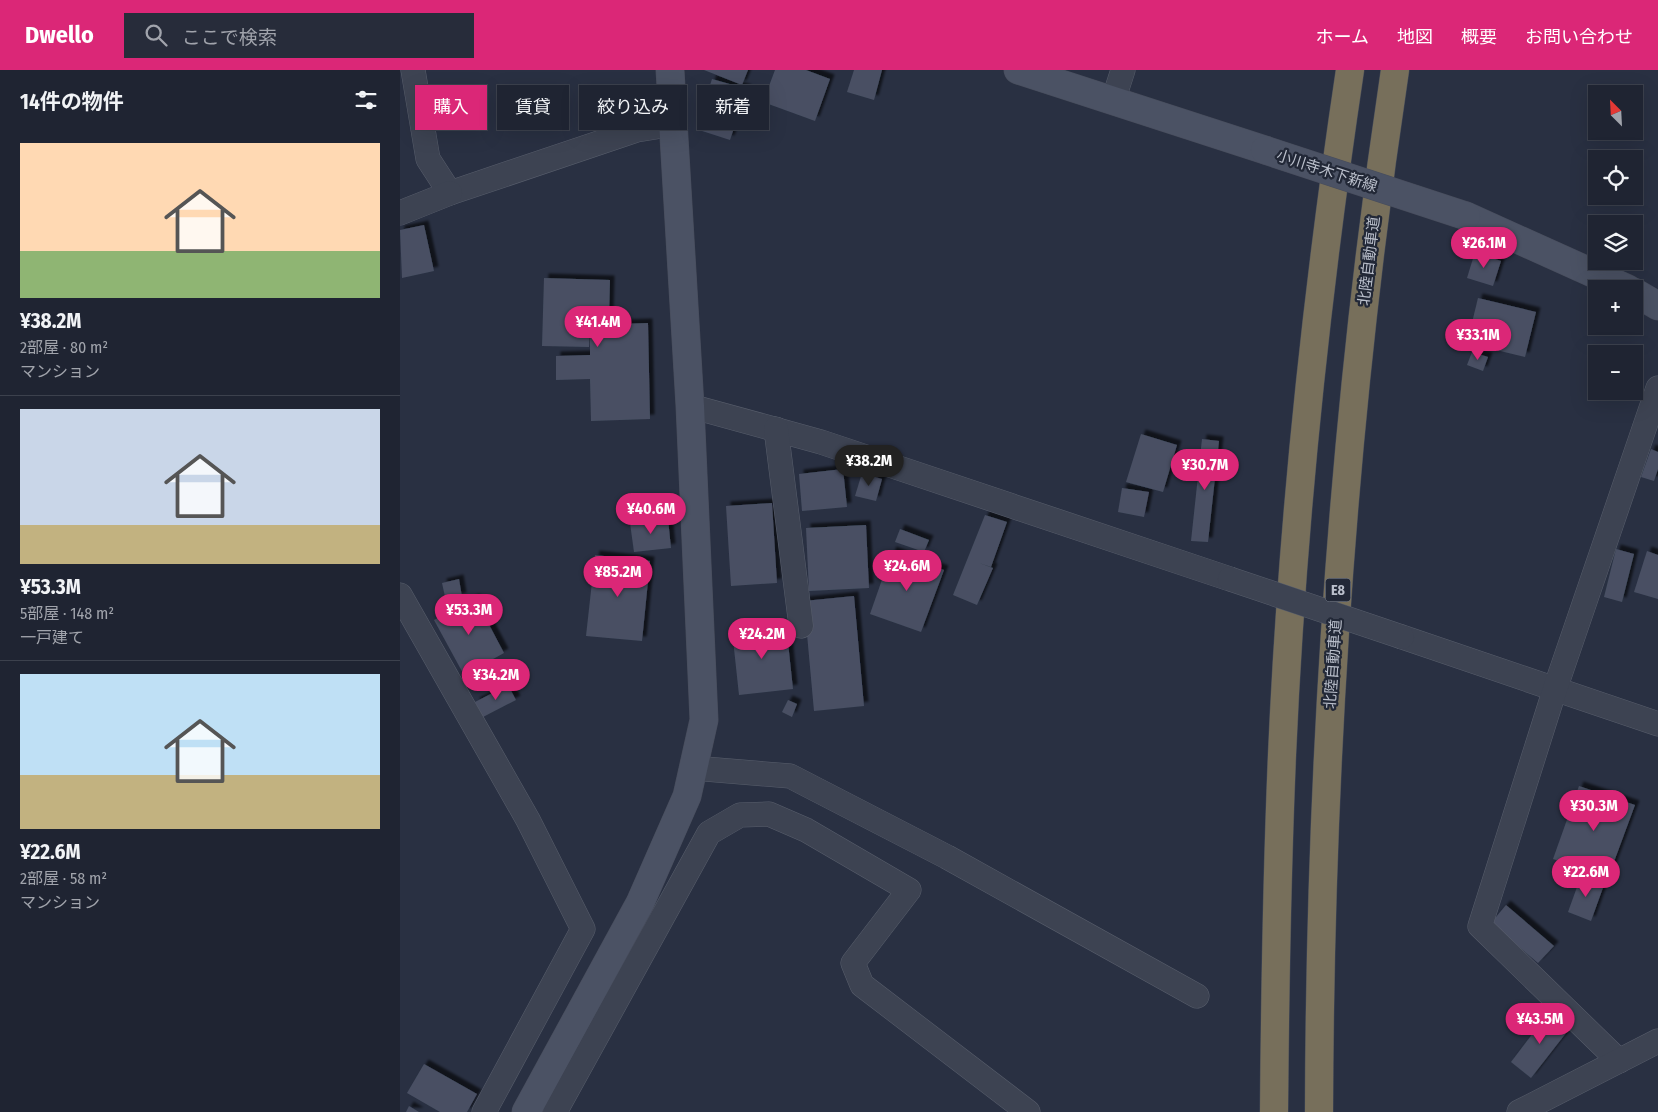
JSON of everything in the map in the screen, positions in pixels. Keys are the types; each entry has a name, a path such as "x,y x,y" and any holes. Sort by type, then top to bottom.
{"highway":[{"path":"1274,1112 1282,763 1295,544 1313,353 1350,70"},
{"name":"北陸自動車道","path":"1319,1112 1319,968 1326,773 1339,576 1358,350 1395,70"}],"street":[{"path":"413,70 428,159 450,193"},
{"path":"670,70 671,85"},
{"name":"小川寺木下新線","path":"1018,70 1466,216 1608,280"},
{"path":"1114,101 1123,70"},
{"path":"400,213 450,193 637,130"},
{"path":"526,1112 640,903 687,796 704,720 690,406 674,130"},
{"path":"1643,297 1658,306"},
{"path":"1619,1061 1480,926 1555,689 1658,388"},
{"path":"690,406 776,429 1230,579 1658,724"},
{"path":"776,429 801,626"},
{"path":"400,595 528,820 584,928 484,1112"},
{"path":"693,768 790,776 948,857 1197,996"},
{"path":"555,1112 709,833 740,815 769,814 806,830 909,890 853,963 862,985 1028,1112"},
{"path":"1536,1109 1619,1061 1658,1041"}],"building":[{"path":"704,70 748,70 742,85"},
{"path":"775,70 806,70 830,79 815,121 769,104 769,86"},
{"path":"854,70 882,70 874,100 847,92"},
{"path":"712,79 733,85 710,85"},
{"path":"699,130 733,130 730,140"},
{"path":"424,225 434,271 402,278 400,230"},
{"path":"1475,252 1501,261 1493,286 1467,278"},
{"path":"544,278 610,280 609,317 590,317 589,325 648,323 650,419 591,421 590,379 556,380 556,356 590,355 590,333 589,347 542,346"},
{"path":"1478,298 1536,312 1525,357 1467,343"},
{"path":"1472,352 1488,357 1483,371 1467,365"},
{"path":"1141,434 1177,445 1163,492 1126,482"},
{"path":"1202,439 1219,441 1208,542 1191,541"},
{"path":"1651,449 1658,452 1658,469 1654,481 1641,477"},
{"path":"843,469 847,507 802,511 799,474"},
{"path":"862,473 882,479 876,501 855,496"},
{"path":"1122,488 1149,492 1144,517 1118,512"},
{"path":"772,503 777,583 731,586 726,506"},
{"path":"985,515 1007,522 991,567 979,563 993,568 977,605 953,595"},
{"path":"668,519 671,548 634,552 630,523"},
{"path":"866,525 869,588 809,591 806,528"},
{"path":"900,529 929,540 924,552 895,542"},
{"path":"1616,549 1634,554 1622,602 1604,597"},
{"path":"892,551 944,570 921,632 870,614"},
{"path":"1647,551 1658,555 1658,599 1634,592"},
{"path":"595,555 650,561 642,641 586,636"},
{"path":"459,579 462,597 446,601 442,583"},
{"path":"854,596 864,706 814,711 804,601"},
{"path":"475,598 504,653 464,675 434,620"},
{"path":"786,624 793,689 739,695 732,630"},
{"path":"508,685 516,700 483,717 475,702"},
{"path":"788,700 797,704 792,717 782,712"},
{"path":"1579,786 1635,805 1608,878 1553,859"},
{"path":"1581,876 1604,885 1591,921 1568,912"},
{"path":"1506,905 1554,946 1538,963 1491,923"},
{"path":"1549,1012 1570,1028 1531,1078 1511,1062"},
{"path":"424,1064 477,1094 467,1112 440,1112 407,1093"},
{"path":"409,1106 419,1112 406,1112"}]}
